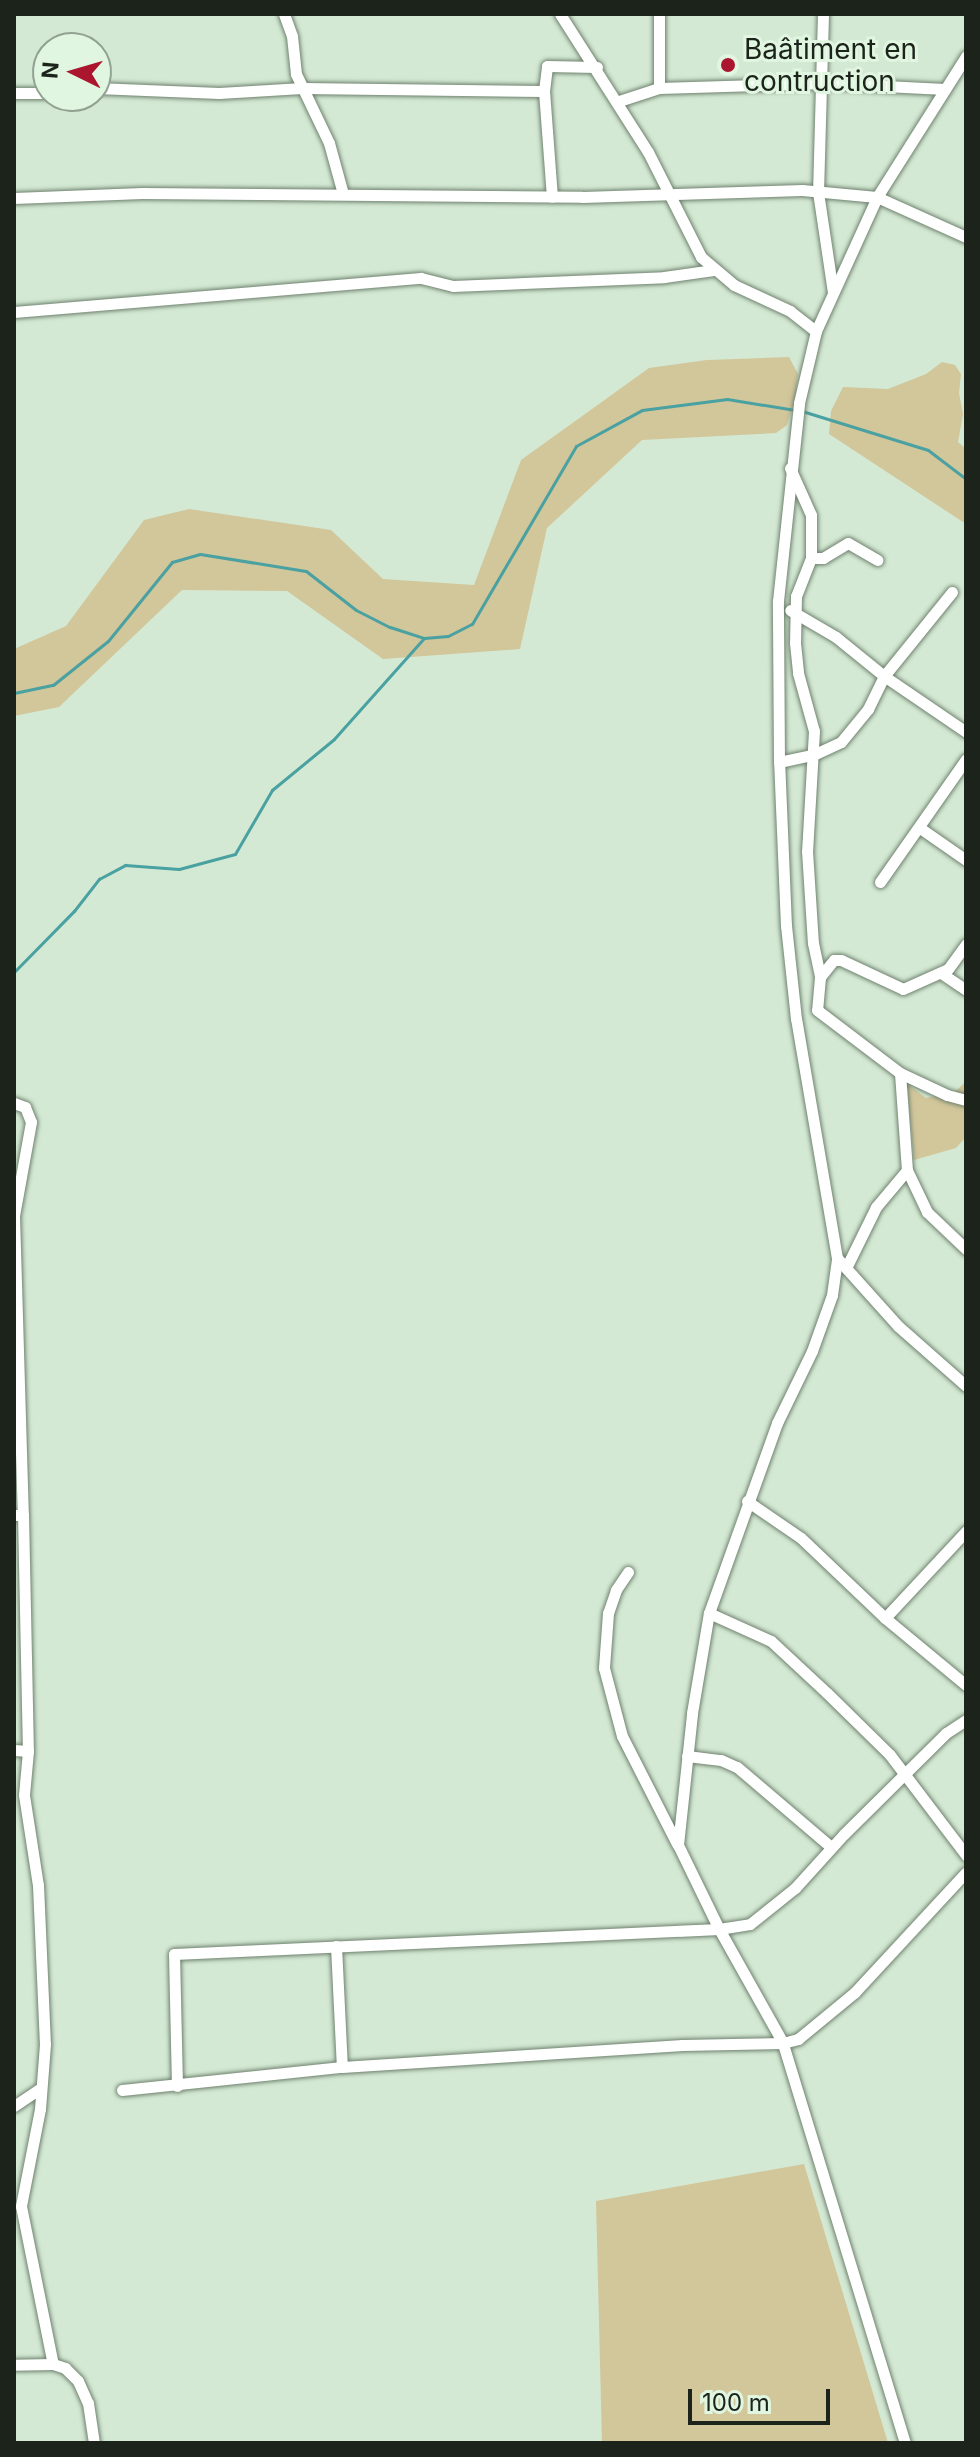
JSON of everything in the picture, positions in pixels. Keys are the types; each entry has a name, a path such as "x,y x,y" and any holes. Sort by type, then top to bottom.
{"street":[{"path":"284,14 302,88 329,143 343,194"},
{"path":"560,14 619,101 670,194 691,241 714,270 734,285 790,311 816,331"},
{"path":"659,14 659,88"},
{"path":"823,14 824,83 818,192 833,292"},
{"path":"678,1845 687,1756 709,1613 777,1423 817,1337 832,1295 837,1258 796,1019 786,926 779,762 778,606 799,403 816,331 877,197 966,56"},
{"path":"552,197 544,91 547,66 597,67"},
{"path":"619,101 659,88 824,83 945,89"},
{"path":"112,89 219,93 302,88 544,91"},
{"path":"14,198 343,194 552,197 818,192 877,197 966,237"},
{"path":"14,312 421,278 453,286 664,277 714,270"},
{"path":"790,467 811,509 811,558 797,590 795,612 796,662 814,731 807,851 813,943 820,977 817,1010"},
{"path":"811,558 823,558 848,543 877,560"},
{"path":"779,762 813,755 846,738 868,709 884,676 952,592"},
{"path":"778,606 795,612 836,637 884,676 966,732"},
{"path":"880,882 966,759"},
{"path":"920,828 966,860"},
{"path":"820,977 837,959 898,990 941,973 952,964 966,944"},
{"path":"941,973 966,990"},
{"path":"796,1019 817,1010"},
{"path":"817,1010 900,1073 947,1095 966,1100"},
{"path":"900,1073 907,1170 927,1212 966,1249"},
{"path":"14,1103 25,1107 31,1122 14,1216 16,1406 28,1751 24,1795 38,1885 45,2044 39,2089 40,2109 21,2206 53,2364"},
{"path":"846,1268 876,1207 907,1170"},
{"path":"837,1258 898,1326 966,1386"},
{"path":"747,1501 801,1538 885,1618 966,1685"},
{"path":"885,1618 965,1537"},
{"path":"628,1572 608,1613 604,1668 622,1736 719,1929 783,2043 905,2443"},
{"path":"709,1613 771,1641 890,1755 966,1855"},
{"path":"177,2086 174,1954 719,1929 750,1924 770,1911 946,1733 966,1720"},
{"path":"14,1750 28,1751"},
{"path":"687,1756 721,1760 737,1767 831,1847"},
{"path":"122,2090 342,2067 682,2045 783,2043 798,2039 855,1992 966,1872"},
{"path":"336,1946 342,2067"},
{"path":"14,2106 39,2089"},
{"path":"14,2365 53,2364 65,2368 78,2381 88,2403 94,2443"}],"shaded area":[{"path":"789,357 798,374 795,399 787,425 776,433 642,440 547,528 520,649 383,659 287,591 182,590 59,707 14,716 14,649 66,626 144,520 189,509 331,530 383,579 474,585 521,460 649,368 707,360"},
{"path":"942,362 955,365 961,374 959,393 963,414 958,442 966,449 966,524 829,434 831,411 843,387 888,389 926,374"},
{"path":"966,1081 966,1137 956,1148 914,1160 907,1084 926,1098 955,1092"},
{"path":"804,2164 888,2443 602,2443 596,2201"}],"waterway":[{"path":"14,693 53,685 108,641 172,562 200,554 306,571 356,610 390,627 424,638 448,636 472,624 576,446 642,410 727,399 795,410"},
{"path":"802,411 928,450 966,479"},
{"path":"14,972 74,911 99,879 125,865 179,869 235,854 272,790 334,739 424,638"}],"place":[{"name":"Baâtiment en contruction","path":"728,65"}]}
